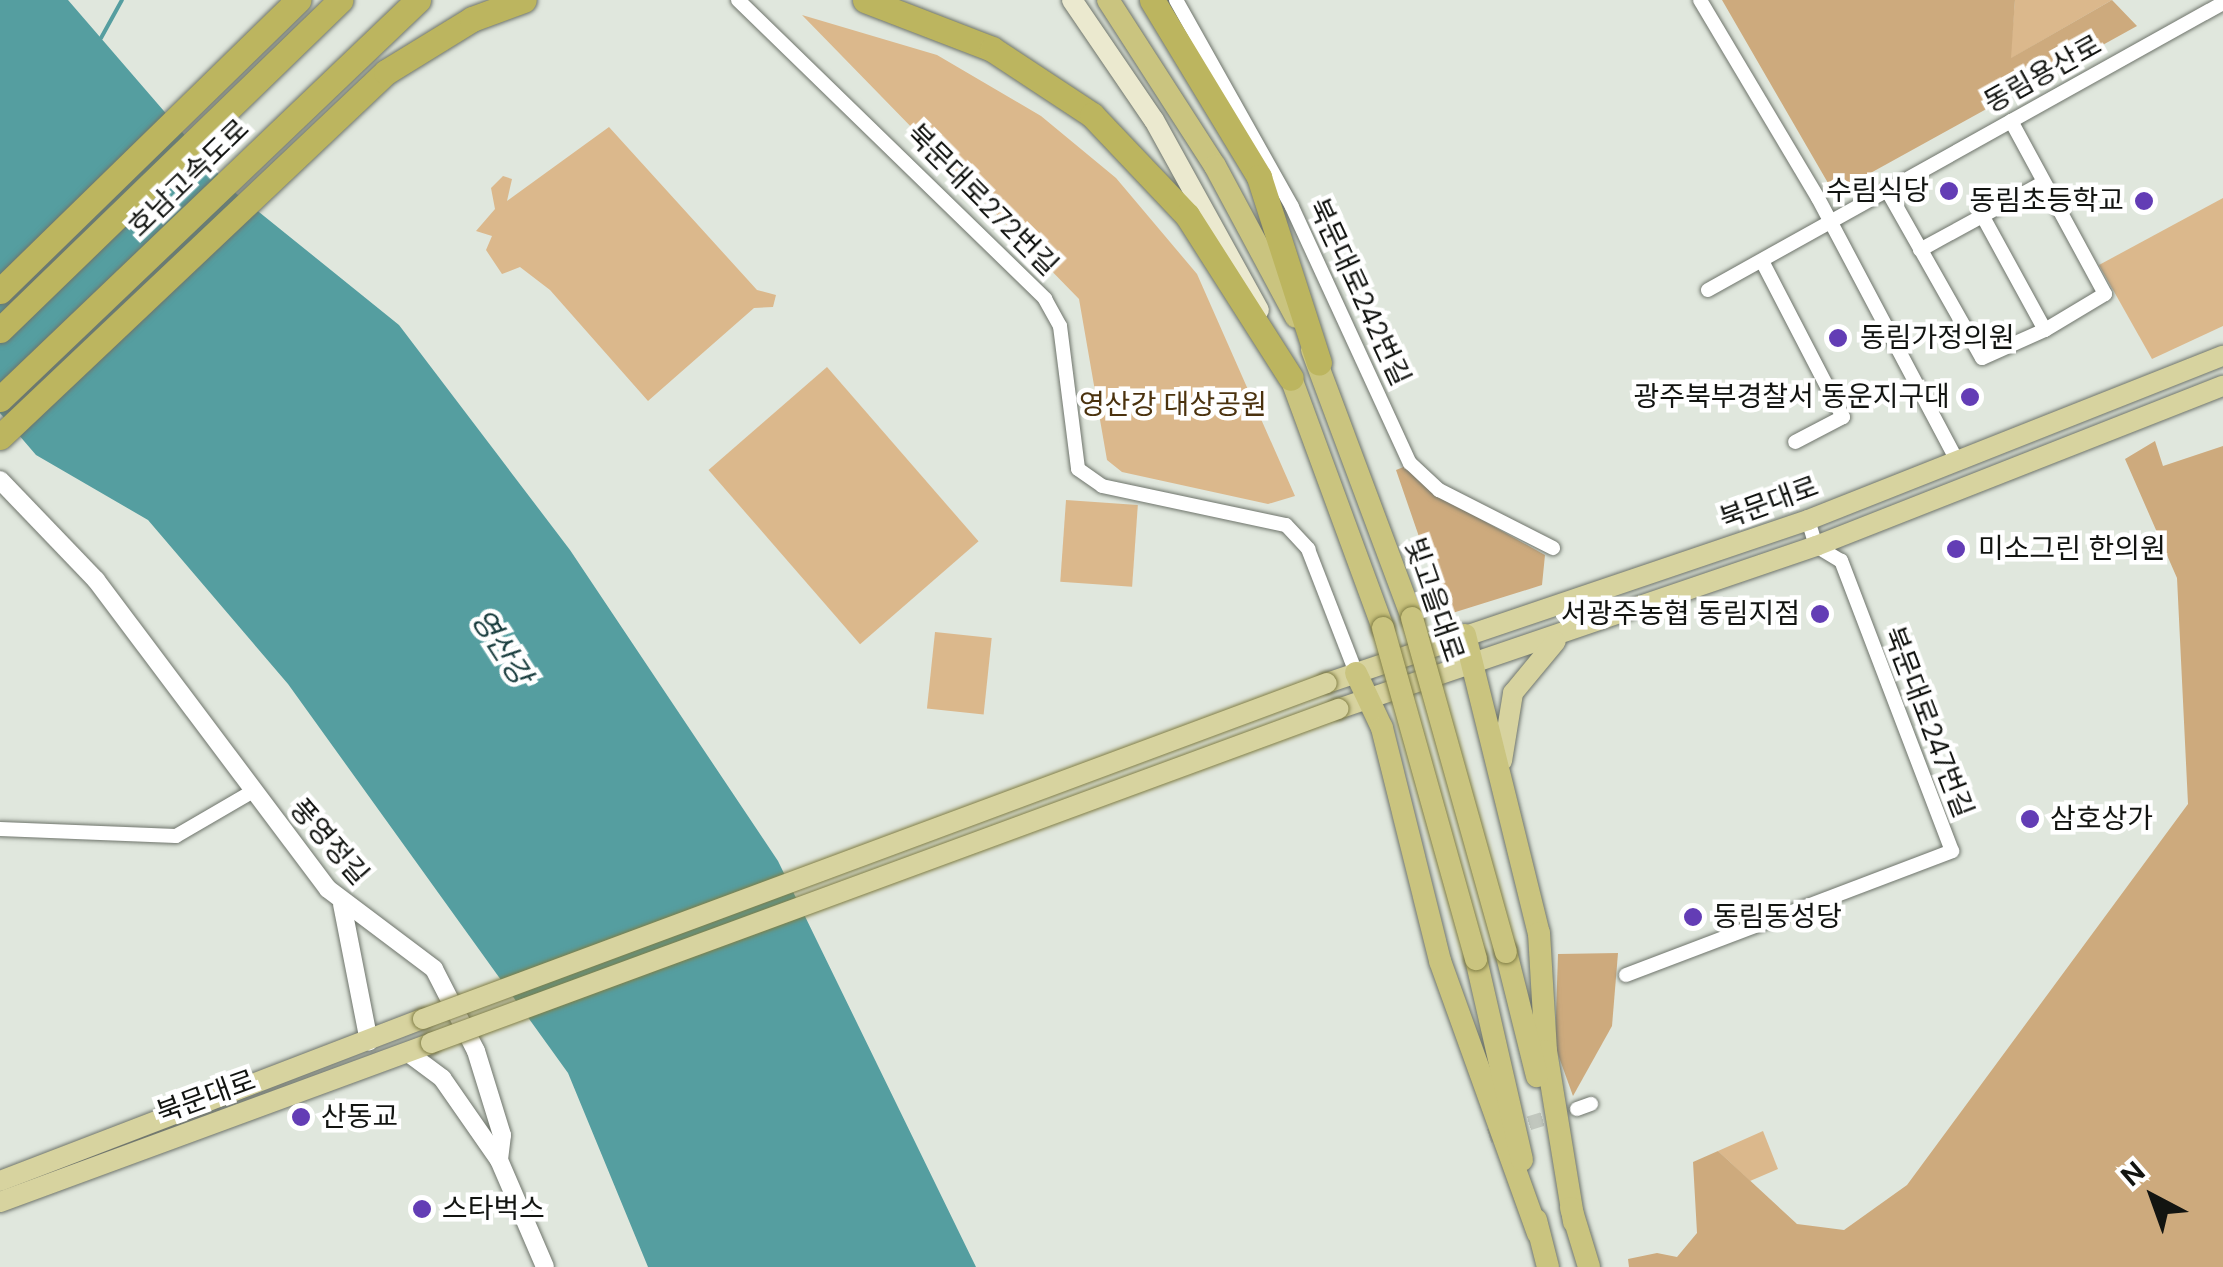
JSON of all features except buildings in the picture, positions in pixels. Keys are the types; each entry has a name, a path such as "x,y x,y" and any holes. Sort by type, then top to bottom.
{"highway":[{"path":"0,291 298,0"},
{"name":"호남고속도로","path":"0,330 340,0"},
{"name":"호남고속도로","path":"0,399 418,0"},
{"path":"0,437 386,72 472,18 524,0"},
{"path":"865,0 992,50 1092,116 1187,215 1290,378"},
{"name":"빛고을대로","path":"1108,0 1215,166 1319,363 1412,618 1589,1267"},
{"path":"1152,0 1259,176 1319,363"},
{"name":"빛고을대로","path":"1290,378 1383,628 1476,959 1548,1267"},
{"path":"1465,635 1502,761 1539,932 1546,1052 1574,1222"},
{"path":"1356,673 1369,701 1440,961 1538,1233"}],"main road":[{"name":"빛고을대로","path":"1072,0 1193,186 1290,378"},
{"name":"북문대로","path":"0,1182 423,1019 1326,683 1808,520 2223,356"},
{"name":"북문대로","path":"0,1202 1338,710 1816,546 2223,386"},
{"path":"1502,761 1513,692 1566,633"}],"street":[{"name":"북문대로272번길","path":"738,0 1045,299 1060,326 1078,468 1102,486 1299,535 1356,673"},
{"name":"북문대로242번길","path":"1176,0 1292,206 1410,463 1439,490 1552,548"},
{"path":"1700,0 1830,222 1956,459"},
{"name":"동림용산로","path":"1830,222 2223,3"},
{"path":"1887,190 1982,358 2045,330 2106,294 2011,121"},
{"path":"1920,250 2044,182"},
{"path":"1982,215 2045,330"},
{"path":"1708,290 1830,222"},
{"path":"1762,260 1844,417 1795,442"},
{"name":"풍영정길","path":"0,480 96,580 250,793 342,904 396,932 444,982 494,1105 499,1160 545,1267"},
{"name":"북문대로247번길","path":"1626,975 1952,852 1841,561 1816,546 1808,520"},
{"path":"0,829 176,836 250,793"},
{"path":"342,904 369,1041"},
{"path":"407,1052 442,1078 499,1160"}],"green space":[{"path":"2015,0 2112,0 2010,59"},
{"name":"영산강 대상공원","path":"802,15 937,55 1041,116 1116,178 1197,274 1295,496 1268,504 1122,472 1107,460 1079,299"},
{"path":"609,127 757,290 776,295 773,307 754,308 648,401 550,290 520,267 502,274 486,250 492,236 476,231 495,209 491,188 503,176 512,179 507,201"},
{"path":"2223,198 2223,326 2152,359 2099,265"},
{"path":"827,367 979,541 860,644 709,470"},
{"path":"1066,500 1138,505 1132,587 1060,582"},
{"path":"935,632 992,638 984,715 927,709"},
{"path":"1763,1131 1778,1169 1750,1181 1718,1151"}],"shaded area":[{"path":"1722,0 2015,0 2011,58 2112,0 2137,26 1847,186 1828,183"},
{"path":"2155,441 2163,466 2223,446 2223,1267 1629,1267 1628,1259 1657,1253 1677,1257 1697,1233 1693,1162 1718,1151 1797,1224 1844,1230 1907,1185 2188,804 2177,578 2125,459"},
{"path":"1406,466 1432,492 1545,555 1542,585 1446,615 1396,470"},
{"path":"1618,953 1612,1026 1573,1096 1555,1046 1558,954"}],"water":[{"name":"영산강","path":"0,0 68,0 233,191 399,325 570,550 778,861 976,1267 648,1267 568,1073 288,684 148,520 36,455 0,413"}],"waterway":[{"path":"101,38 122,0"}],"tunnel":[{"path":"1489,1136 1562,1113"}],"place":[{"name":"수림식당","path":"1949,191"},
{"name":"동림초등학교","path":"2144,201"},
{"name":"동림가정의원","path":"1838,338"},
{"name":"광주북부경찰서 동운지구대","path":"1970,397"},
{"name":"미소그린 한의원","path":"1956,549"},
{"name":"서광주농협 동림지점","path":"1820,614"},
{"name":"삼호상가","path":"2030,819"},
{"name":"동림동성당","path":"1693,917"},
{"name":"산동교","path":"301,1117"},
{"name":"스타벅스","path":"422,1209"}]}
